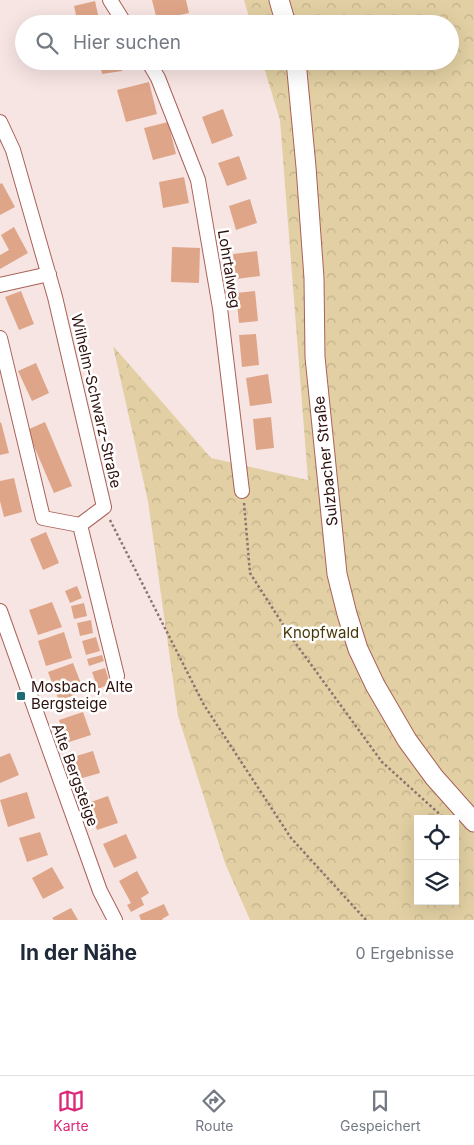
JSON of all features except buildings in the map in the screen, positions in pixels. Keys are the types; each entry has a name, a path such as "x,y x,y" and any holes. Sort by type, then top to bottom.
{"main road":[{"path":"279,0 283,15"},
{"name":"Sulzbacher Straße","path":"297,70 314,278 316,357 337,574 358,649 375,686 407,740 434,777 474,822"}],"street":[{"path":"110,0 119,15"},
{"name":"Lohrtalweg","path":"153,70 198,180 220,308 242,491"},
{"name":"Wilhelm-Schwarz-Straße","path":"0,122 13,150 49,274 104,507 80,525"},
{"path":"0,286 49,274"},
{"path":"0,338 43,518 80,525 117,676"},
{"name":"Alte Bergsteige","path":"0,611 100,892 115,920"}],"path":[{"path":"242,491 250,573 291,637 382,762 441,815"},
{"path":"104,507 204,705 292,838 366,920"}],"green space":[{"name":"Knopfwald","path":"244,0 474,0 474,920 250,920 225,863 178,716 148,501 113,346 211,458 308,480 280,120 265,70 459,70 459,15 248,15"}],"place":[{"name":"Mosbach, Alte Bergsteige","path":"21,696"}]}
